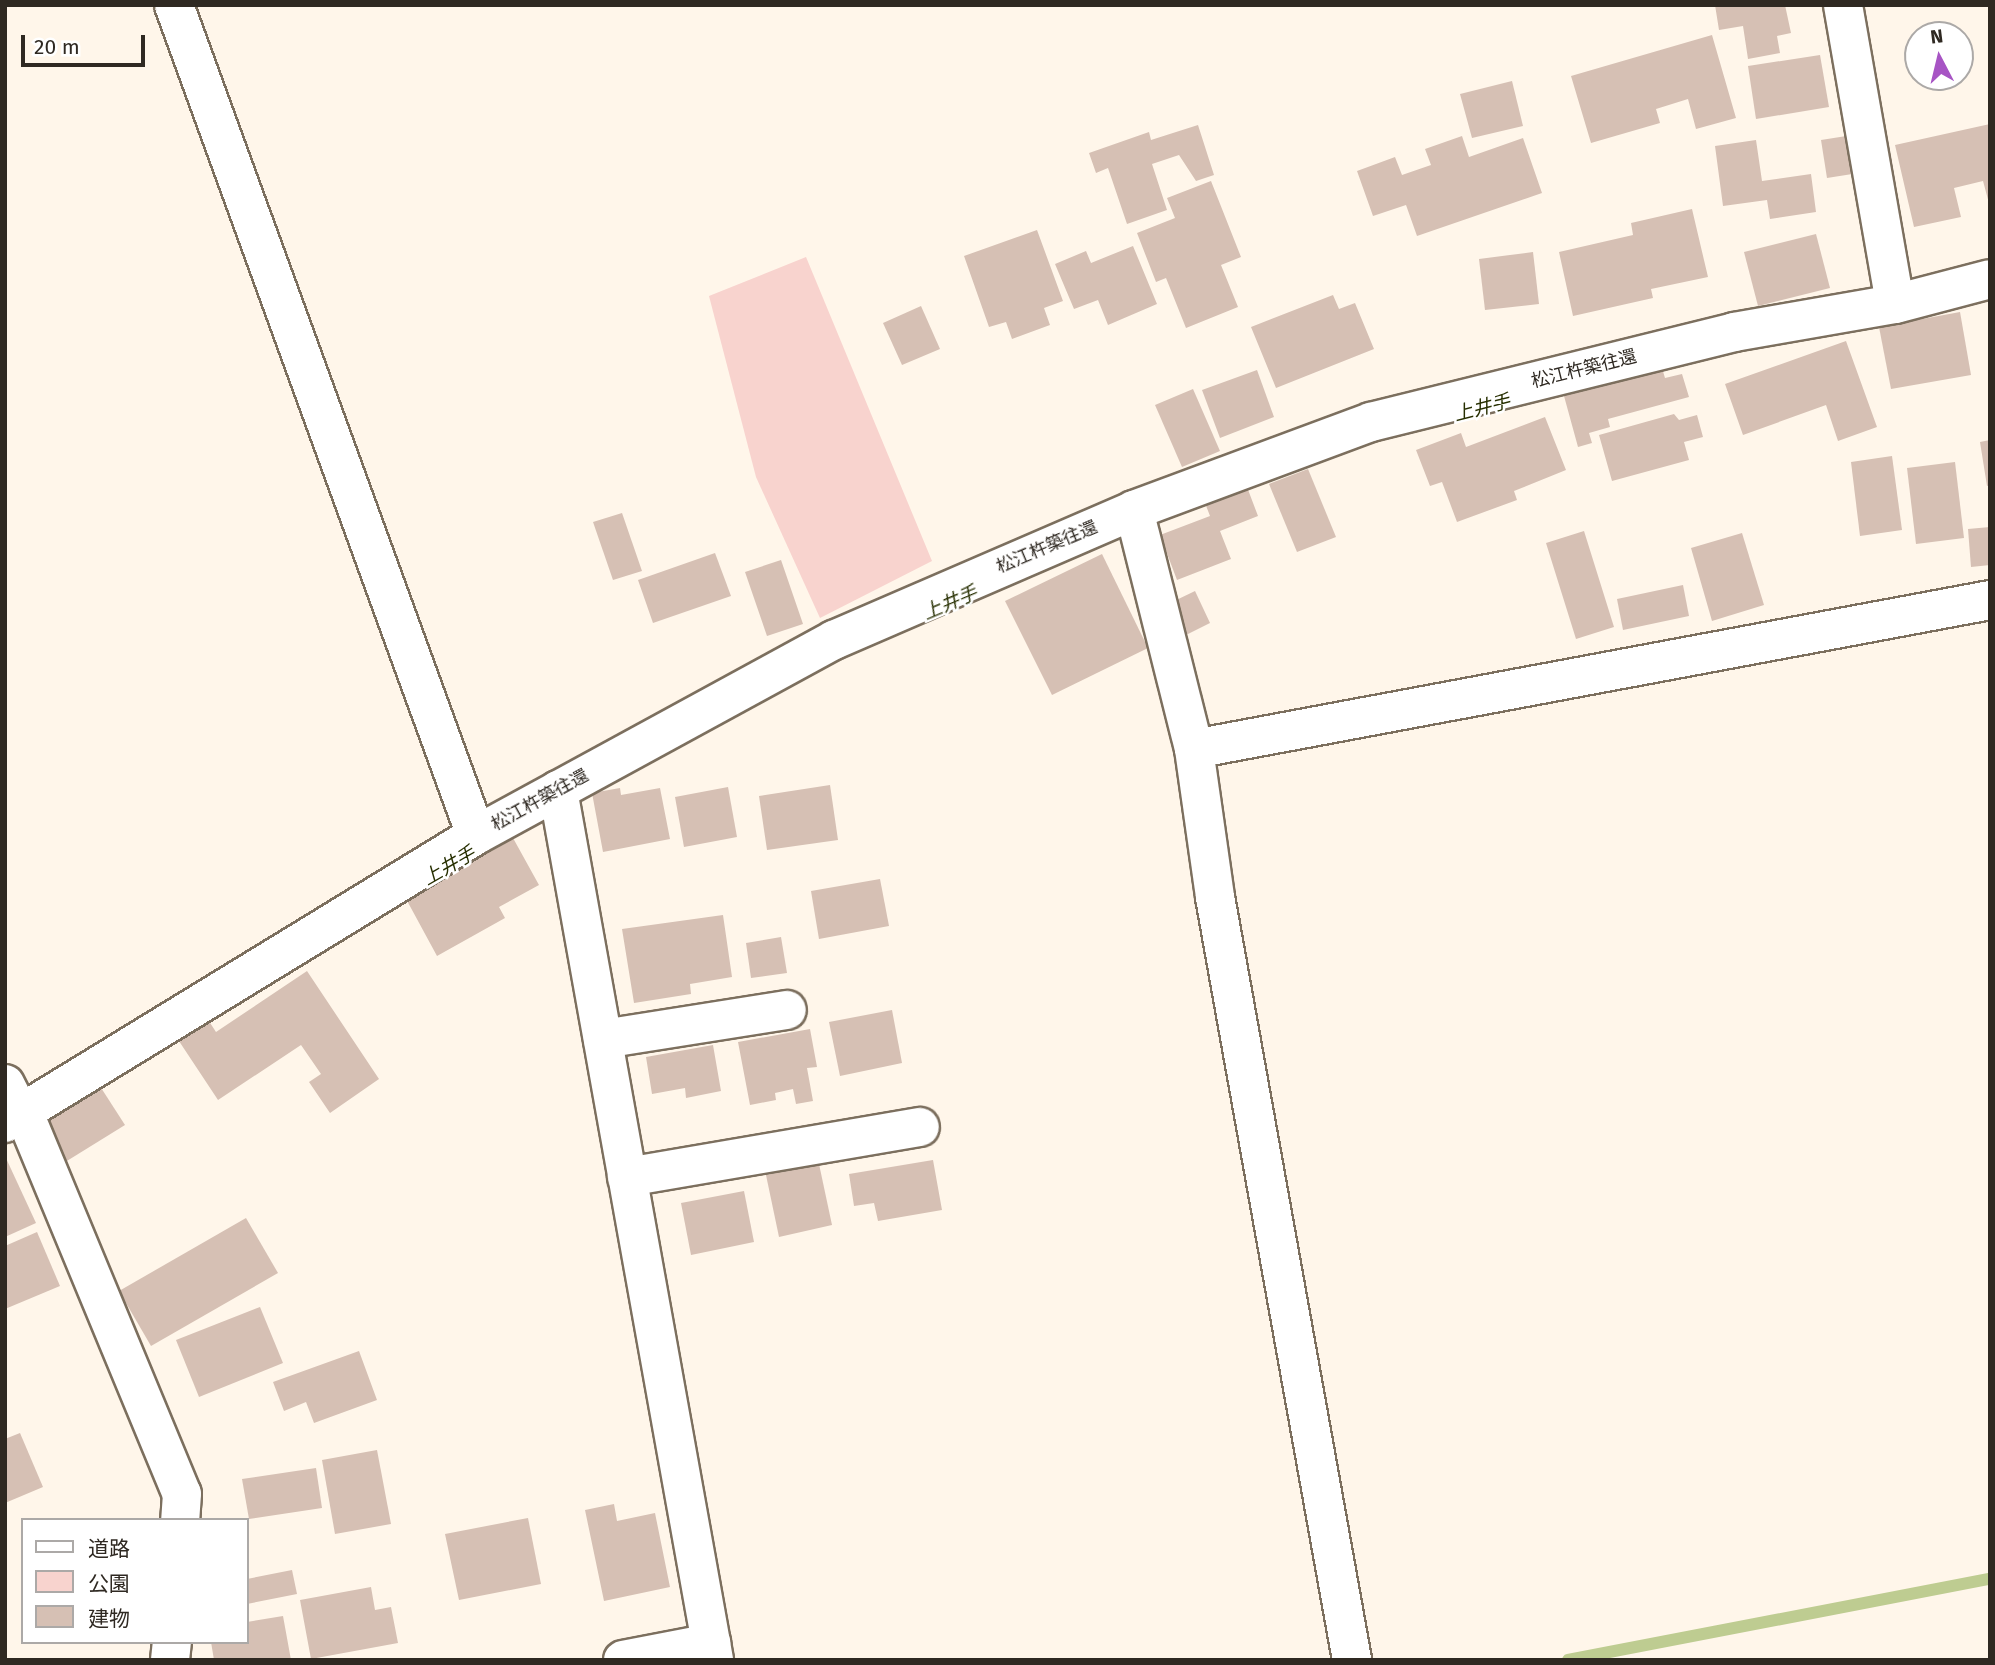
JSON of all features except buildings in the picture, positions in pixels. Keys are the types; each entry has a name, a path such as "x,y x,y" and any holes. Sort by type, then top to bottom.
{"street":[{"path":"174,5 476,835"},
{"path":"1843,5 1895,304"},
{"name":"松江杵築往還","path":"14,1109 476,835 834,640 1134,509 1371,422 1734,332 1895,304 1990,279"},
{"path":"1134,509 1194,749 1215,897 1352,1660"},
{"path":"1194,749 1990,600"},
{"path":"558,790 712,1651 623,1660"},
{"path":"603,1040 787,1010"},
{"path":"14,1109 182,1494 180,1518"},
{"path":"627,1177 920,1127"}],"green space":[{"path":"806,257 932,561 820,618 756,477 709,296"}],"waterway":[{"path":"1568,1660 1990,1579"}],"water label":[{"name":"上井手","path":"1482,408"},
{"name":"上井手","path":"950,603"},
{"name":"上井手","path":"449,866"}]}
